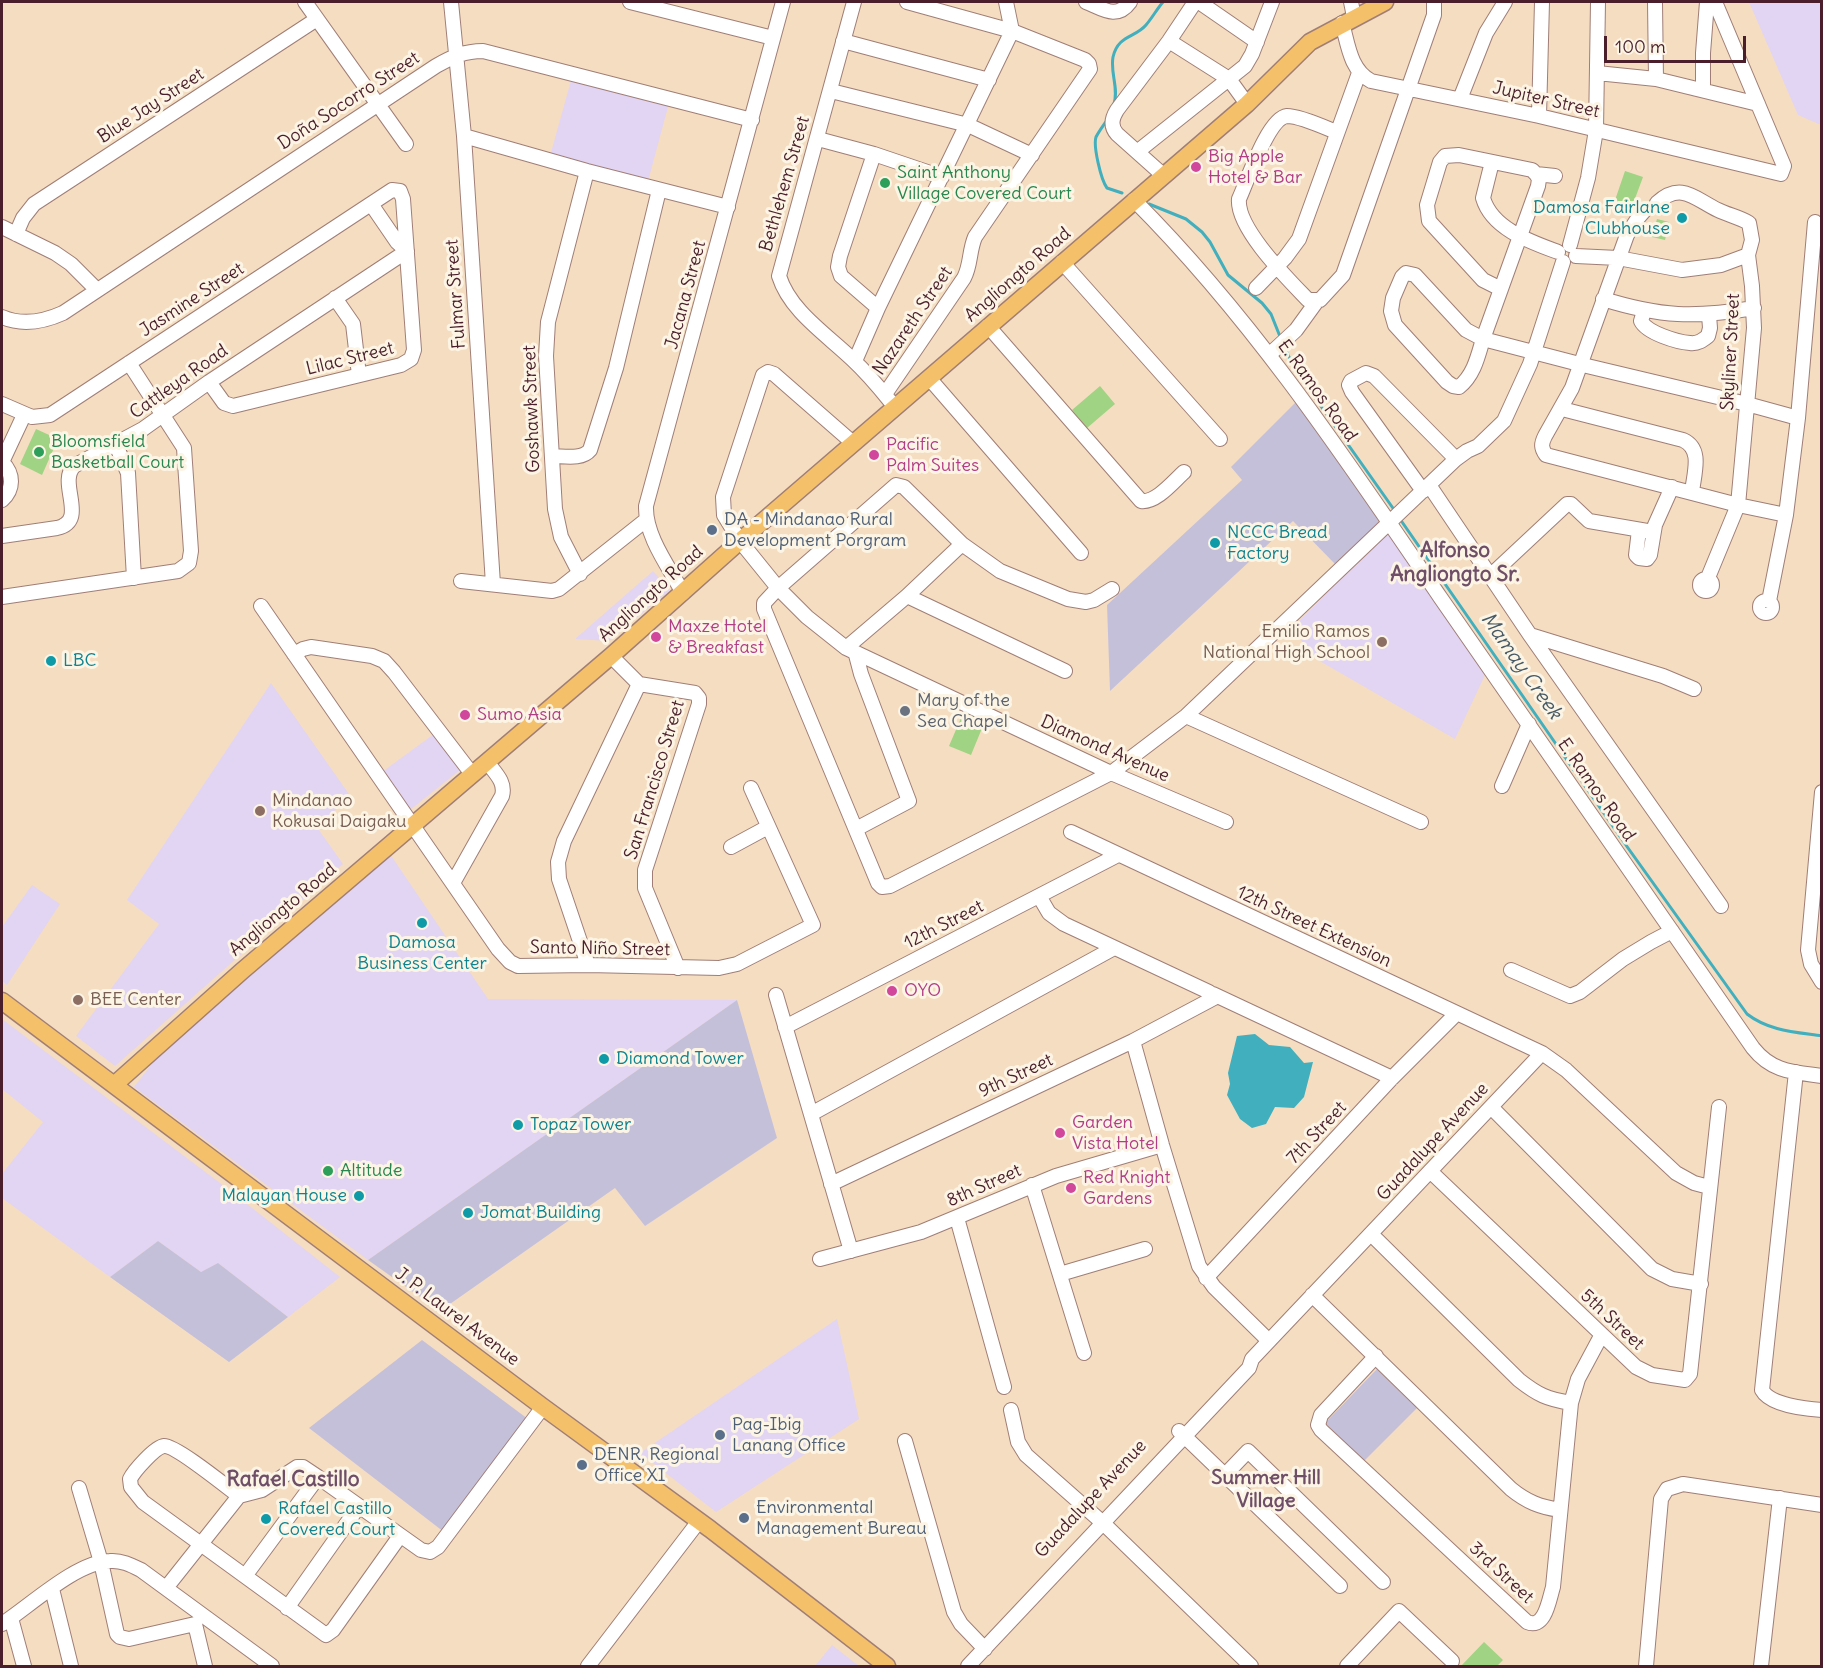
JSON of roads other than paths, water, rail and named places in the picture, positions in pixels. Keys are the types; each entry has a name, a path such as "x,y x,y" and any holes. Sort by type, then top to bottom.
{"main road":[{"name":"Angliongto Road","path":"114,1085 229,982 611,656 853,443 890,400 929,378 1247,104 1305,47 1349,14 1385,2"},
{"name":"J. P. Laurel Avenue","path":"2,1001 543,1407 699,1521 887,1666"}],"street":[{"path":"305,2 406,144"},
{"name":"Fulmar Street","path":"451,2 464,136 493,584"},
{"path":"630,2 774,38"},
{"name":"Jacana Street","path":"646,520 648,494 783,2"},
{"name":"Bethlehem Street","path":"854,2 818,139 780,265 779,276 783,290 793,304 855,362 890,400"},
{"path":"908,2 1012,31"},
{"path":"855,362 878,308 1012,31 1006,2"},
{"path":"1086,2 1115,13 1121,11 1130,2"},
{"path":"1163,175 1112,127 1117,110 1197,2 1257,42"},
{"path":"1137,152 1245,66 1272,2"},
{"path":"1269,355 1296,330 1318,300 1343,275 1434,15 1434,2"},
{"path":"1460,99 1486,33 1505,2"},
{"path":"1539,117 1542,2"},
{"path":"1112,589 1086,602 1068,598 1000,571 962,544 904,487 896,484 764,603 764,609 878,883 882,887 890,886 1112,773 1185,716 1462,455 1473,439 1497,416 1507,411 1530,364 1588,178 1596,130 1598,2"},
{"path":"1655,2 1656,79"},
{"path":"1703,90 1707,2"},
{"path":"1715,2 1758,104"},
{"path":"1256,288 1299,239 1359,73 1353,60 1349,14"},
{"name":"Blue Jay Street","path":"16,234 28,210 34,204 317,18"},
{"name":"Nazareth Street","path":"890,400 964,279 970,264 971,246 975,237 1090,69 1085,60 1012,31"},
{"path":"843,41 989,81"},
{"path":"1168,41 1229,79 1247,104"},
{"name":"Doña Socorro Street","path":"2,317 25,323 45,321 63,313 378,104 455,55 470,51 483,51 752,120"},
{"name":"Jupiter Street","path":"1359,73 1371,81 1408,90 1460,99 1778,174 1783,172 1784,166 1758,104"},
{"path":"1597,73 1656,79 1758,104"},
{"path":"831,91 968,125 1032,155"},
{"path":"1318,300 1308,300 1276,267 1247,225 1238,207 1239,199 1266,138 1277,122 1288,116 1336,132"},
{"path":"464,136 587,171 728,207"},
{"path":"818,139 874,154 942,177"},
{"path":"874,154 838,267 841,276 878,308"},
{"path":"1501,290 1484,280 1429,221 1427,205 1440,162 1444,156 1459,155 1532,170 1539,179 1538,186 1501,290 1483,339 1471,373 1466,382 1459,387 1447,382 1395,325 1392,317 1395,292 1402,277 1410,273 1415,275 1466,330 1483,339 1798,418"},
{"path":"1492,162 1484,190 1485,205 1502,224 1520,236 1566,254 1618,258 1682,270 1721,265 1748,255"},
{"name":"Goshawk Street","path":"580,574 561,537 555,509 546,356 548,322 587,171"},
{"path":"1536,174 1555,176"},
{"name":"Jasmine Street","path":"24,415 38,418 50,415 392,190 398,189"},
{"name":"Lilac Street","path":"209,382 224,403 233,406 407,363 413,355 403,197 398,189"},
{"path":"552,456 579,456 585,455 590,450 613,377 658,190"},
{"name":"Skyliner Street","path":"1618,258 1631,226 1651,207 1672,193 1681,192 1699,198 1720,211 1742,219 1749,224 1751,230 1752,240 1748,255 1754,328 1738,505 1707,580"},
{"name":"E. Ramos Road","path":"1134,200 1185,252 1269,355 1395,517 1529,724 1759,1056 1776,1068 1821,1076"},
{"path":"371,204 397,242 407,250"},
{"path":"1769,601 1786,515 1798,418 1815,222"},
{"path":"2,226 55,252 71,264 96,289"},
{"name":"Cattleya Road","path":"2,536 66,525 72,514 69,480 71,469 143,429 209,382 407,250"},
{"path":"1618,258 1562,409 1541,444 1545,455 1738,505 1786,515"},
{"path":"1062,262 1220,439"},
{"path":"335,298 353,324 359,375"},
{"path":"1603,299 1644,311 1676,315 1709,315 1754,308"},
{"path":"1644,311 1641,321 1649,331 1690,343 1698,342 1708,336 1709,315"},
{"path":"988,326 1138,498 1144,502 1156,497 1184,472"},
{"path":"2,597 178,571 186,567 191,558 185,455 181,442 129,363"},
{"name":"Diamond Avenue","path":"853,443 774,374 768,372 763,375 723,497 724,515 740,541 778,588 807,617 851,651 1112,773 1226,822"},
{"path":"1462,455 1374,376 1366,373 1351,381 1349,385 1352,392 1490,576 1721,906"},
{"path":"929,378 1082,553"},
{"path":"2,404 24,415 2,462 9,470 11,480 9,490 2,500"},
{"path":"1562,409 1691,443 1695,451 1692,492"},
{"path":"116,445 128,473 134,578"},
{"path":"1490,576 1567,504 1575,506 1589,521 1646,531 1663,506 1672,487"},
{"path":"461,580 552,591 559,589 646,520 683,592"},
{"path":"856,829 909,801 851,651 962,544"},
{"path":"907,596 1065,671"},
{"name":"Santo Niño Street","path":"261,606 498,949 510,962 518,966 588,964 678,968 728,967 813,925 768,827"},
{"path":"1530,635 1663,676 1694,689"},
{"path":"294,654 311,647 372,656 384,661 472,774"},
{"path":"588,964 559,879 558,862 564,842 639,684 611,656"},
{"name":"San Francisco Street","path":"639,684 695,693 699,698 699,705 645,870 645,888 678,968"},
{"path":"1185,716 1421,822"},
{"path":"1502,786 1529,724"},
{"path":"453,883 502,796 504,788 501,781 487,762"},
{"path":"730,847 768,827 751,788"},
{"path":"1821,792 1808,950 1811,964 1821,982"},
{"name":"12th Street Extension","path":"1071,832 1542,1053 1566,1070 1676,1173 1694,1183 1709,1187"},
{"name":"12th Street","path":"785,1027 1118,855"},
{"path":"1039,896 1057,920 1213,996 1392,1078"},
{"path":"1511,970 1570,996 1580,992 1638,950 1672,931"},
{"path":"811,1114 1114,948"},
{"path":"776,995 851,1251"},
{"name":"9th Street","path":"831,1184 1133,1041 1213,996"},
{"name":"7th Street","path":"1206,1278 1392,1078 1456,1014"},
{"path":"1133,1041 1194,1253 1206,1278 1269,1341"},
{"name":"Guadalupe Avenue","path":"968,1666 983,1646 1226,1387 1244,1363 1252,1359 1542,1053"},
{"path":"1796,1072 1761,1386 1765,1396 1773,1401 1821,1411"},
{"path":"1491,1107 1652,1269 1672,1279 1701,1284"},
{"name":"5th Street","path":"1430,1171 1636,1367 1644,1372 1685,1380 1690,1374 1719,1107"},
{"name":"8th Street","path":"820,1259 921,1232 1056,1176 1162,1145"},
{"path":"1032,1185 1084,1353"},
{"path":"957,1218 1004,1387"},
{"path":"1371,1234 1519,1380 1540,1396 1571,1403"},
{"path":"1060,1274 1145,1249"},
{"path":"1312,1295 1521,1497 1539,1507 1560,1510"},
{"name":"3rd Street","path":"1376,1356 1321,1415 1318,1425 1531,1624 1539,1623 1553,1587 1571,1403 1578,1379 1601,1336"},
{"path":"166,1588 239,1496 262,1490 297,1467 303,1467 400,1536 421,1550 430,1552 438,1546 543,1407"},
{"path":"1011,1410 1018,1442 1026,1455 1100,1521 1251,1666"},
{"path":"1182,1434 1340,1586"},
{"path":"905,1441 954,1612 961,1624 983,1646"},
{"path":"239,1496 180,1452 165,1446 133,1473 130,1479 131,1487 142,1502 326,1635 333,1630 400,1536"},
{"path":"1225,1475 1248,1452 1383,1582"},
{"path":"245,1576 318,1477"},
{"path":"1646,1666 1661,1498 1667,1489 1673,1485 1683,1484 1821,1505"},
{"path":"79,1488 101,1562 115,1630 120,1637 129,1639 199,1619"},
{"path":"1761,1666 1780,1498"},
{"path":"287,1608 359,1506"},
{"path":"588,1666 699,1521"},
{"path":"24,1666 6,1621 79,1570 101,1562 118,1561 129,1564 166,1588 199,1619 272,1666"},
{"path":"52,1589 71,1666"},
{"path":"1347,1666 1399,1611 1452,1662"},
{"path":"199,1619 205,1666"},
{"name":"Guadalupe Avenue","path":"958,1666 983,1646"}],"water":[{"path":"1255,1034 1269,1045 1290,1047 1304,1063 1313,1062 1304,1097 1294,1108 1275,1107 1266,1124 1252,1128 1240,1119 1227,1095 1230,1084 1228,1073 1237,1036"}],"waterway":[{"name":"Mamay Creek","path":"1114,104 1116,92 1112,63 1115,50 1123,41 1142,29 1163,2"},
{"name":"Mamay Creek","path":"1107,120 1095,141 1098,163 1107,188 1122,193"},
{"name":"Mamay Creek","path":"1149,204 1186,219 1202,232 1228,275 1262,303 1271,314 1281,339"},
{"name":"Mamay Creek","path":"1285,348 1294,368 1395,511"},
{"name":"Mamay Creek","path":"1400,519 1628,848 1747,1014 1773,1027 1822,1036"}],"place":[{"name":"Big Apple Hotel & Bar","path":"1196,167"},
{"name":"Saint Anthony Village Covered Court","path":"885,183"},
{"name":"Damosa Fairlane Clubhouse","path":"1682,218"},
{"name":"Bloomsfield Basketball Court","path":"39,452"},
{"name":"Pacific Palm Suites","path":"874,455"},
{"name":"DA - Mindanao Rural Development Porgram","path":"712,530"},
{"name":"NCCC Bread Factory","path":"1215,543"},
{"name":"Maxze Hotel & Breakfast","path":"656,637"},
{"name":"Emilio Ramos National High School","path":"1382,642"},
{"name":"LBC","path":"51,661"},
{"name":"Mary of the Sea Chapel","path":"905,711"},
{"name":"Sumo Asia","path":"465,715"},
{"name":"Mindanao Kokusai Daigaku","path":"260,811"},
{"name":"Damosa Business Center","path":"422,923"},
{"name":"OYO","path":"892,991"},
{"name":"BEE Center","path":"78,1000"},
{"name":"Diamond Tower","path":"604,1059"},
{"name":"Topaz Tower","path":"518,1125"},
{"name":"Garden Vista Hotel","path":"1060,1133"},
{"name":"Altitude","path":"328,1171"},
{"name":"Red Knight Gardens","path":"1071,1188"},
{"name":"Malayan House","path":"359,1196"},
{"name":"Jomat Building","path":"468,1213"},
{"name":"Pag-Ibig Lanang Office","path":"720,1435"},
{"name":"DENR, Regional Office XI","path":"582,1465"},
{"name":"Environmental Management Bureau","path":"744,1518"},
{"name":"Rafael Castillo Covered Court","path":"266,1519"}],"district":[{"name":"Alfonso Angliongto Sr.","path":"1455,563"},
{"name":"Rafael Castillo","path":"293,1480"},
{"name":"Summer Hill Village","path":"1266,1490"}]}
